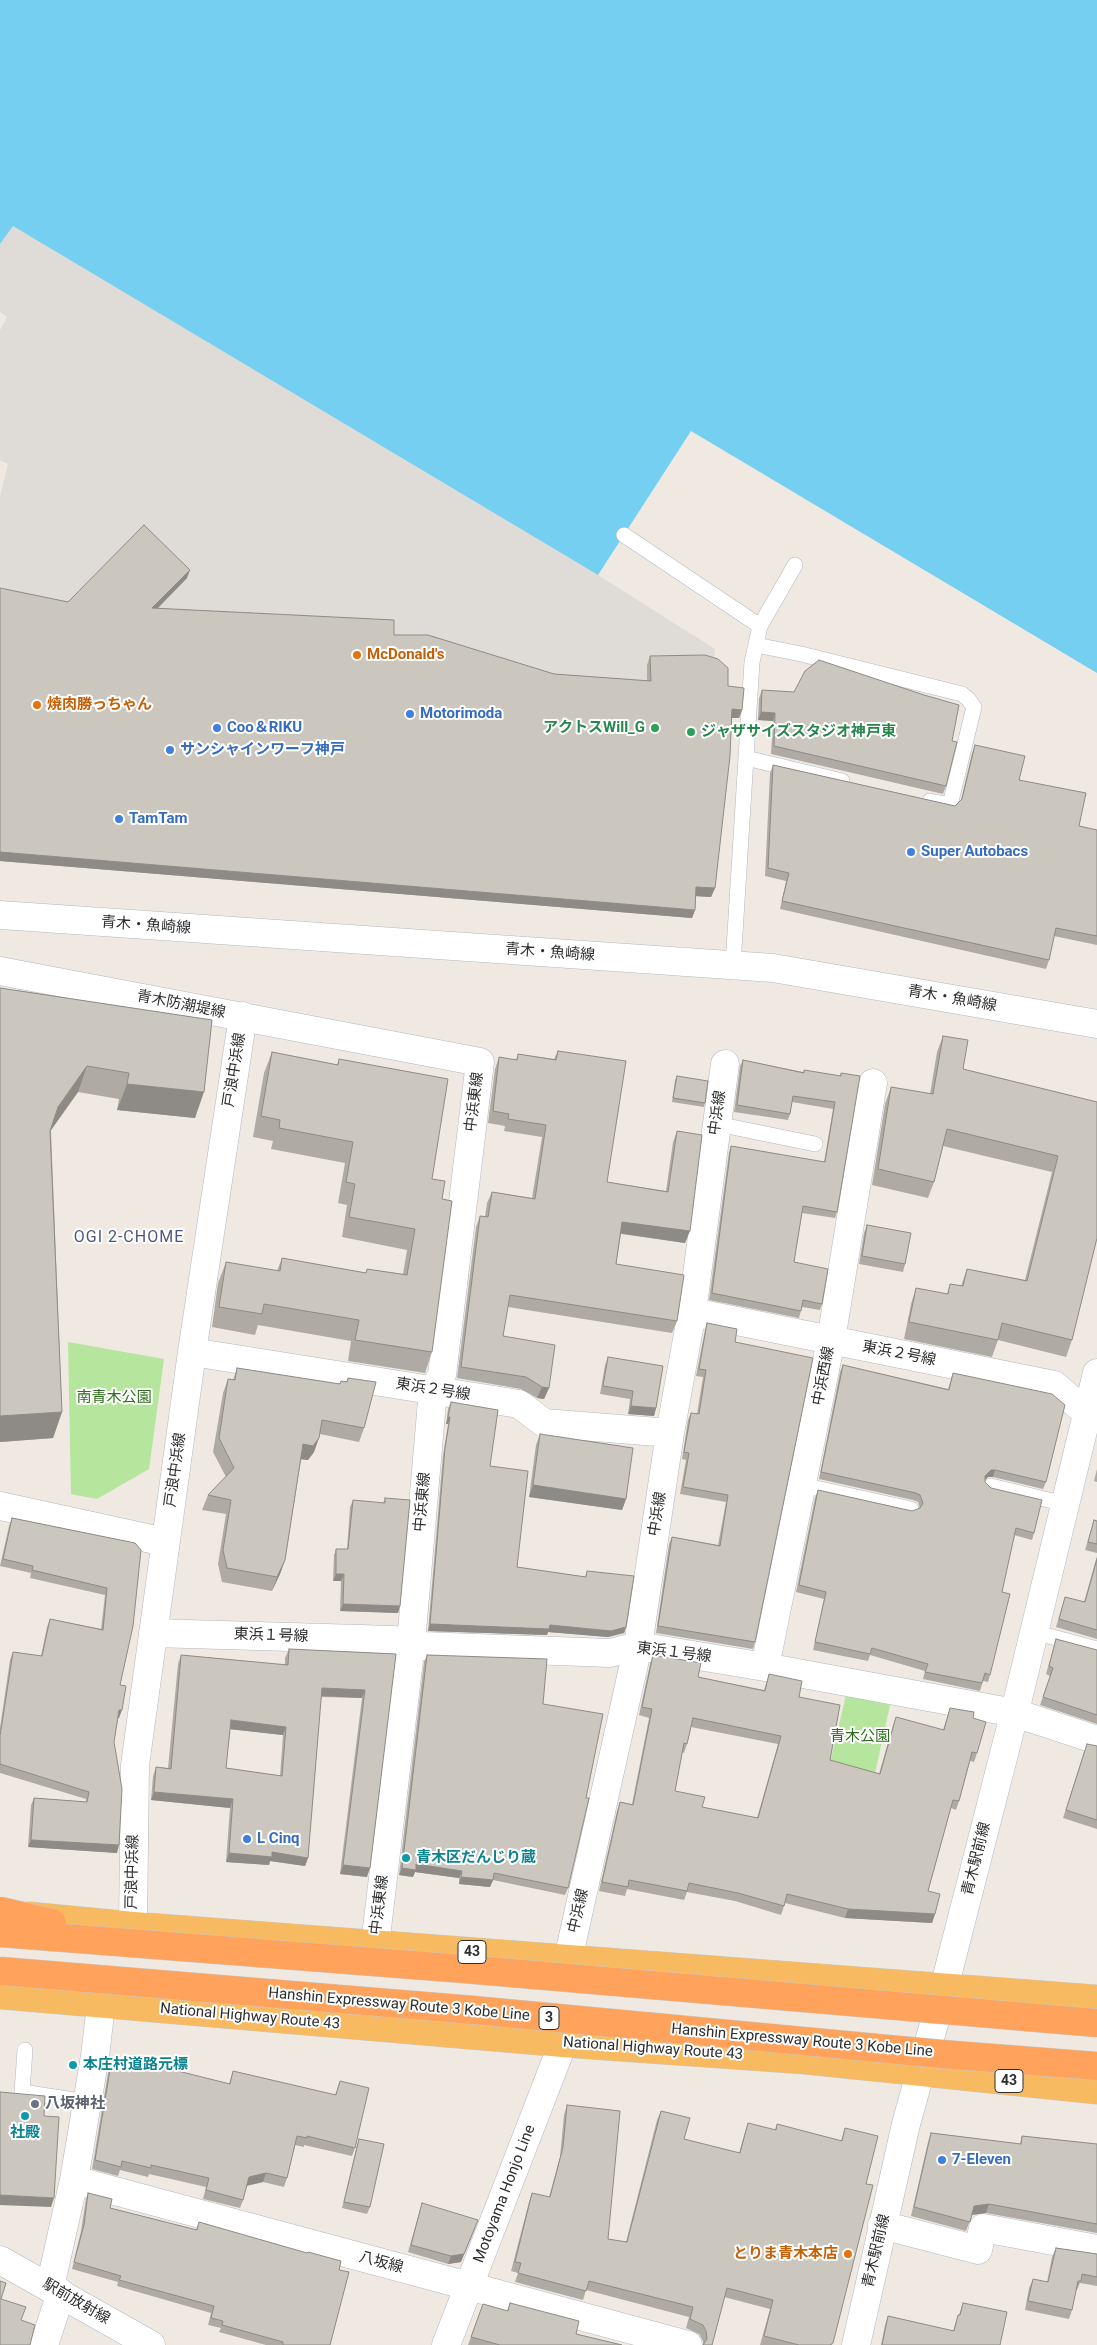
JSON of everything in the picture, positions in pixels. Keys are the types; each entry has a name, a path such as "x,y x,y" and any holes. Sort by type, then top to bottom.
{"highway":[{"name":"43","path":"0,1912 133,1926 1097,1999"},
{"path":"0,1912 153,1946"},
{"path":"0,1933 464,1968 1097,2023"},
{"name":"Hanshin Expressway Route 3 Kobe Line","path":"0,1970 493,2012 941,2054 1097,2066"},
{"name":"National Highway Route 43","path":"0,1995 563,2043 805,2060 1097,2090"}],"street":[{"name":"青木・魚崎線","path":"0,915 773,968 1097,1024"},
{"name":"青木防潮堤線","path":"0,971 480,1062"},
{"name":"戸浪中浜線","path":"133,1926 134,1765 192,1352 243,1016"},
{"name":"中浜東線","path":"375,1945 411,1643 433,1390 442,1375 480,1062"},
{"name":"中浜線","path":"568,1959 638,1646 670,1433 692,1312 725,1064"},
{"name":"中浜西線","path":"765,1666 831,1340 873,1083"},
{"name":"東浜２号線","path":"692,1312 1054,1385 1092,1414"},
{"name":"東浜２号線","path":"192,1352 519,1404 544,1423 670,1433"},
{"name":"青木駅前線","path":"856,2345 906,2124 944,1988 1015,1713 1065,1504 1092,1414 1097,1373"},
{"path":"0,1506 166,1542"},
{"name":"東浜１号線","path":"153,1633 394,1640 422,1646 610,1653 638,1646 765,1666 1015,1713 1097,1740"},
{"path":"44,2345 74,2180 101,2005"},
{"name":"Motoyama Honjo Line","path":"446,2345 563,2043"},
{"name":"八坂線","path":"74,2180 688,2345"},
{"path":"882,2225 978,2250 983,2228 1097,2249"},
{"name":"駅前放射線","path":"0,2260 151,2345"}],"lane":[{"path":"624,535 760,626"},
{"path":"733,965 752,662 760,626 795,565"},
{"path":"756,645 801,654 962,694 968,699 974,707 950,805 911,796"},
{"path":"746,758 853,783"},
{"path":"717,1124 814,1144"},
{"path":"802,1485 911,1509"},
{"path":"991,1486 1065,1504"},
{"path":"1034,1632 1097,1649"},
{"path":"24,2050 22,2092 87,2102"}],"green space":[{"name":"南青木公園","path":"68,1342 164,1359 149,1469 97,1499 71,1494"},
{"name":"青木公園","path":"846,1695 890,1705 875,1773 830,1763"}],"shaded area":[{"path":"12,225 598,575 715,649 714,667 647,665 648,689 65,611 0,597 0,496 8,464 0,460 0,330 7,317 0,312 0,244"}],"water":[{"path":"0,0 1097,0 1097,673 691,431 598,575 13,226 0,244"}],"building":[{"name":"サンシャインワーフ神戸","path":"144,525 190,570 152,608 394,620 394,635 428,635 554,674 651,681 650,656 705,655 718,659 728,668 728,686 744,688 742,710 732,709 730,756 715,888 696,887 695,910 0,852 0,588 68,602"},
{"path":"819,660 959,705 952,741 957,742 946,786 774,746 775,713 761,712 762,690 794,692 805,671"},
{"path":"975,745 1025,756 1019,780 1086,793 1079,826 1097,830 1097,936 1056,928 1049,960 782,901 789,873 768,868 773,765 955,806 962,799"},
{"path":"0,988 212,1020 204,1092 127,1084 129,1073 87,1066 58,1107 50,1131 62,1412 0,1416"},
{"path":"943,1036 968,1040 963,1069 1097,1102 1097,1238 1072,1340 1002,1323 998,1340 909,1322 916,1288 948,1294 950,1284 963,1286 967,1269 1027,1281 1058,1156 947,1129 934,1182 878,1169 891,1087 933,1094"},
{"path":"558,1051 626,1061 607,1182 668,1192 677,1131 702,1135 690,1231 622,1222 616,1264 684,1275 677,1321 510,1295 503,1336 555,1345 549,1388 542,1387 526,1377 461,1367 480,1216 488,1217 492,1192 535,1199 546,1125 508,1119 509,1114 493,1111 499,1057 517,1060 518,1054 556,1060"},
{"path":"272,1052 338,1065 339,1059 448,1079 432,1179 445,1181 442,1199 452,1201 432,1352 355,1340 359,1320 264,1304 262,1314 219,1307 226,1262 280,1271 282,1258 366,1273 367,1269 407,1275 415,1229 349,1217 355,1184 346,1182 353,1142 279,1128 280,1120 261,1116"},
{"path":"743,1060 804,1073 804,1070 841,1076 841,1073 860,1076 837,1212 803,1206 794,1262 828,1269 822,1304 803,1300 801,1311 712,1293 731,1146 825,1162 835,1102 793,1096 790,1114 737,1105"},
{"path":"677,1076 708,1081 705,1103 673,1098"},
{"path":"867,1225 911,1233 905,1264 862,1256"},
{"path":"707,1323 737,1329 735,1342 813,1358 755,1642 658,1626 672,1537 720,1546 728,1495 683,1487 689,1453 684,1452 691,1413 699,1414 706,1370 699,1369"},
{"path":"608,1357 663,1366 656,1408 631,1406 633,1391 603,1386"},
{"path":"843,1365 949,1390 953,1373 1052,1394 1065,1405 1046,1482 995,1470 991,1470 985,1476 985,1482 991,1488 1042,1500 1034,1533 1016,1528 1002,1592 1010,1594 990,1675 985,1673 982,1683 925,1672 928,1664 872,1648 870,1654 815,1642 826,1592 799,1585 818,1490 912,1511 920,1508 923,1503 920,1495 916,1493 821,1472"},
{"path":"237,1368 340,1384 341,1381 347,1382 348,1378 376,1382 364,1428 322,1420 319,1438 313,1446 303,1444 285,1560 277,1577 227,1568 223,1550 231,1500 208,1495 234,1468 219,1438 228,1379 235,1380"},
{"path":"451,1402 498,1410 490,1466 528,1471 517,1567 586,1577 587,1571 634,1576 626,1627 611,1631 550,1625 549,1629 430,1624 445,1448"},
{"path":"540,1434 633,1448 626,1499 533,1485"},
{"path":"385,1498 410,1500 400,1606 343,1604 344,1574 336,1574 336,1549 348,1549 353,1500 385,1503"},
{"path":"12,1518 135,1543 141,1550 133,1626 120,1685 126,1686 122,1710 119,1710 114,1742 122,1789 119,1845 31,1840 34,1798 87,1802 89,1792 0,1764 0,1736 13,1652 42,1656 50,1619 103,1630 107,1588 32,1570 33,1566 3,1559"},
{"path":"1094,1520 1097,1521 1097,1544 1088,1542"},
{"path":"1097,1559 1097,1630 1059,1619 1065,1597 1085,1602"},
{"path":"1056,1639 1097,1650 1097,1715 1043,1697 1053,1668 1049,1666"},
{"path":"289,1649 396,1654 370,1868 343,1865 365,1690 322,1688 308,1858 272,1852 272,1857 229,1853 233,1799 154,1792 156,1767 171,1769 181,1655 288,1665","holes":["231,1720 286,1727 282,1776 226,1768"]},
{"path":"427,1655 547,1659 543,1704 603,1714 586,1798 589,1798 568,1888 494,1873 493,1880 461,1877 462,1871 416,1864 416,1870 402,1868"},
{"path":"653,1655 701,1663 698,1677 765,1691 769,1674 802,1681 799,1697 840,1705 830,1760 880,1774 896,1717 944,1730 950,1708 974,1712 973,1718 986,1722 977,1753 972,1752 959,1801 953,1800 928,1891 940,1894 935,1914 848,1909 787,1894 784,1906 738,1893 689,1883 687,1891 629,1880 628,1887 602,1882 620,1802 633,1805 652,1709 642,1707","holes":["693,1718 781,1736 758,1818 702,1807 705,1797 675,1791 684,1743 687,1744"]},
{"path":"1087,1744 1097,1746 1097,1820 1066,1810"},
{"path":"112,2058 149,2066 150,2064 230,2084 233,2071 336,2095 340,2081 369,2088 355,2148 307,2136 307,2138 297,2136 287,2178 266,2173 249,2177 243,2200 206,2190 209,2178 151,2165 151,2168 122,2161 121,2167 95,2160"},
{"path":"0,2092 45,2096 44,2116 59,2117 54,2198 0,2195"},
{"path":"567,2105 620,2111 608,2239 627,2242 661,2111 690,2118 684,2139 740,2153 748,2123 776,2130 777,2124 842,2141 845,2128 878,2136 866,2184 873,2185 833,2343 830,2345 799,2345 764,2336 773,2300 727,2288 712,2345 703,2345 707,2339 706,2331 703,2325 690,2319 693,2307 589,2281 586,2291 518,2273 521,2263 515,2262 532,2193 550,2197 563,2147"},
{"path":"931,2133 1021,2144 1022,2136 1097,2144 1097,2224 989,2204 974,2206 970,2222 914,2207"},
{"path":"359,2139 384,2144 370,2207 344,2202"},
{"path":"88,2193 112,2199 110,2208 197,2230 199,2222 341,2261 339,2270 349,2272 330,2345 283,2345 283,2342 222,2325 223,2321 211,2318 214,2306 119,2280 121,2276 74,2262 84,2225"},
{"path":"422,2203 478,2220 464,2254 451,2256 411,2245"},
{"path":"1056,2248 1097,2254 1097,2277 1082,2274 1081,2281 1078,2281 1072,2310 1028,2301 1033,2279 1048,2282"},
{"path":"0,2281 6,2283 1,2299 26,2307 21,2320 35,2325 30,2345 0,2345"},
{"path":"510,2303 579,2321 576,2334 622,2345 500,2345 471,2337 483,2304 508,2311"},
{"path":"963,2303 1007,2312 1000,2345 882,2345 888,2316 954,2331"}],"place":[{"name":"McDonald's","path":"357,655"},
{"name":"焼肉勝っちゃん","path":"37,705"},
{"name":"Motorimoda","path":"410,714"},
{"name":"Coo＆RIKU","path":"217,728"},
{"name":"アクトスWill_G","path":"655,728"},
{"name":"ジャザサイズスタジオ神戸東","path":"691,732"},
{"name":"サンシャインワーフ神戸","path":"170,750"},
{"name":"TamTam","path":"119,819"},
{"name":"Super Autobacs","path":"911,852"},
{"name":"L Cinq","path":"247,1839"},
{"name":"青木区だんじり蔵","path":"406,1858"},
{"name":"本庄村道路元標","path":"73,2065"},
{"name":"八坂神社","path":"35,2104"},
{"name":"社殿","path":"25,2116"},
{"name":"7-Eleven","path":"942,2160"},
{"name":"とりま青木本店","path":"848,2254"}],"district":[{"name":"OGI 2-CHOME","path":"129,1238"}]}
